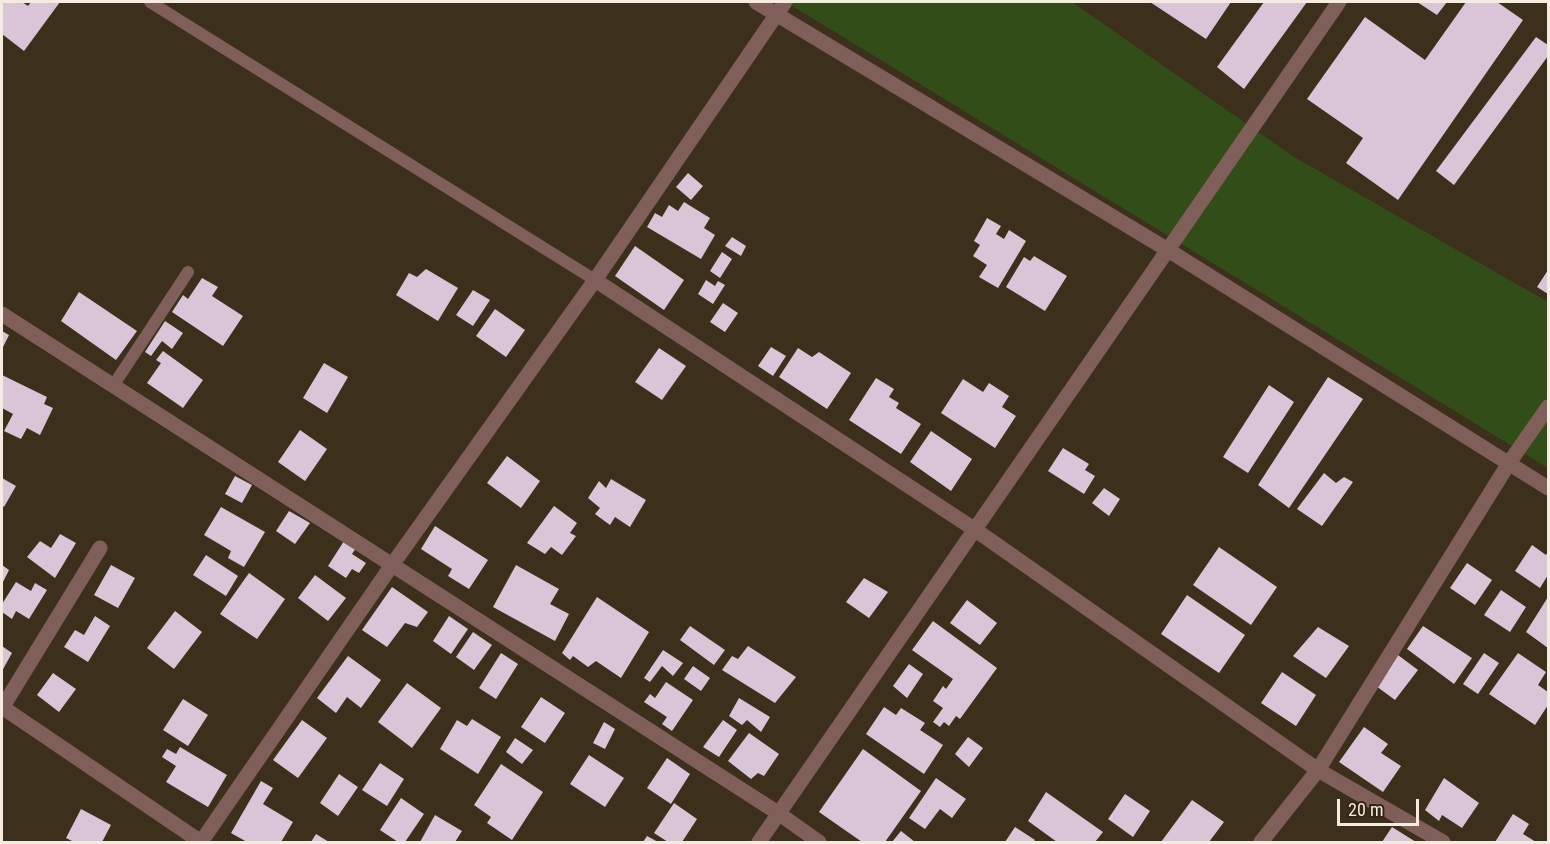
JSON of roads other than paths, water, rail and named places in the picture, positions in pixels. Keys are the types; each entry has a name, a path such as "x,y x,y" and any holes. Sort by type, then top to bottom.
{"street":[{"path":"756,2 781,8 1548,488"},
{"path":"759,843 1339,2"},
{"path":"100,548 2,708 195,841 595,280 781,8"},
{"path":"595,280 974,529 1318,770 1443,843"},
{"path":"2,314 778,813 819,843"},
{"path":"1261,843 1318,770 1509,463 1548,407"}],"lane":[{"path":"150,2 595,280"},
{"path":"113,386 188,272"}]}
